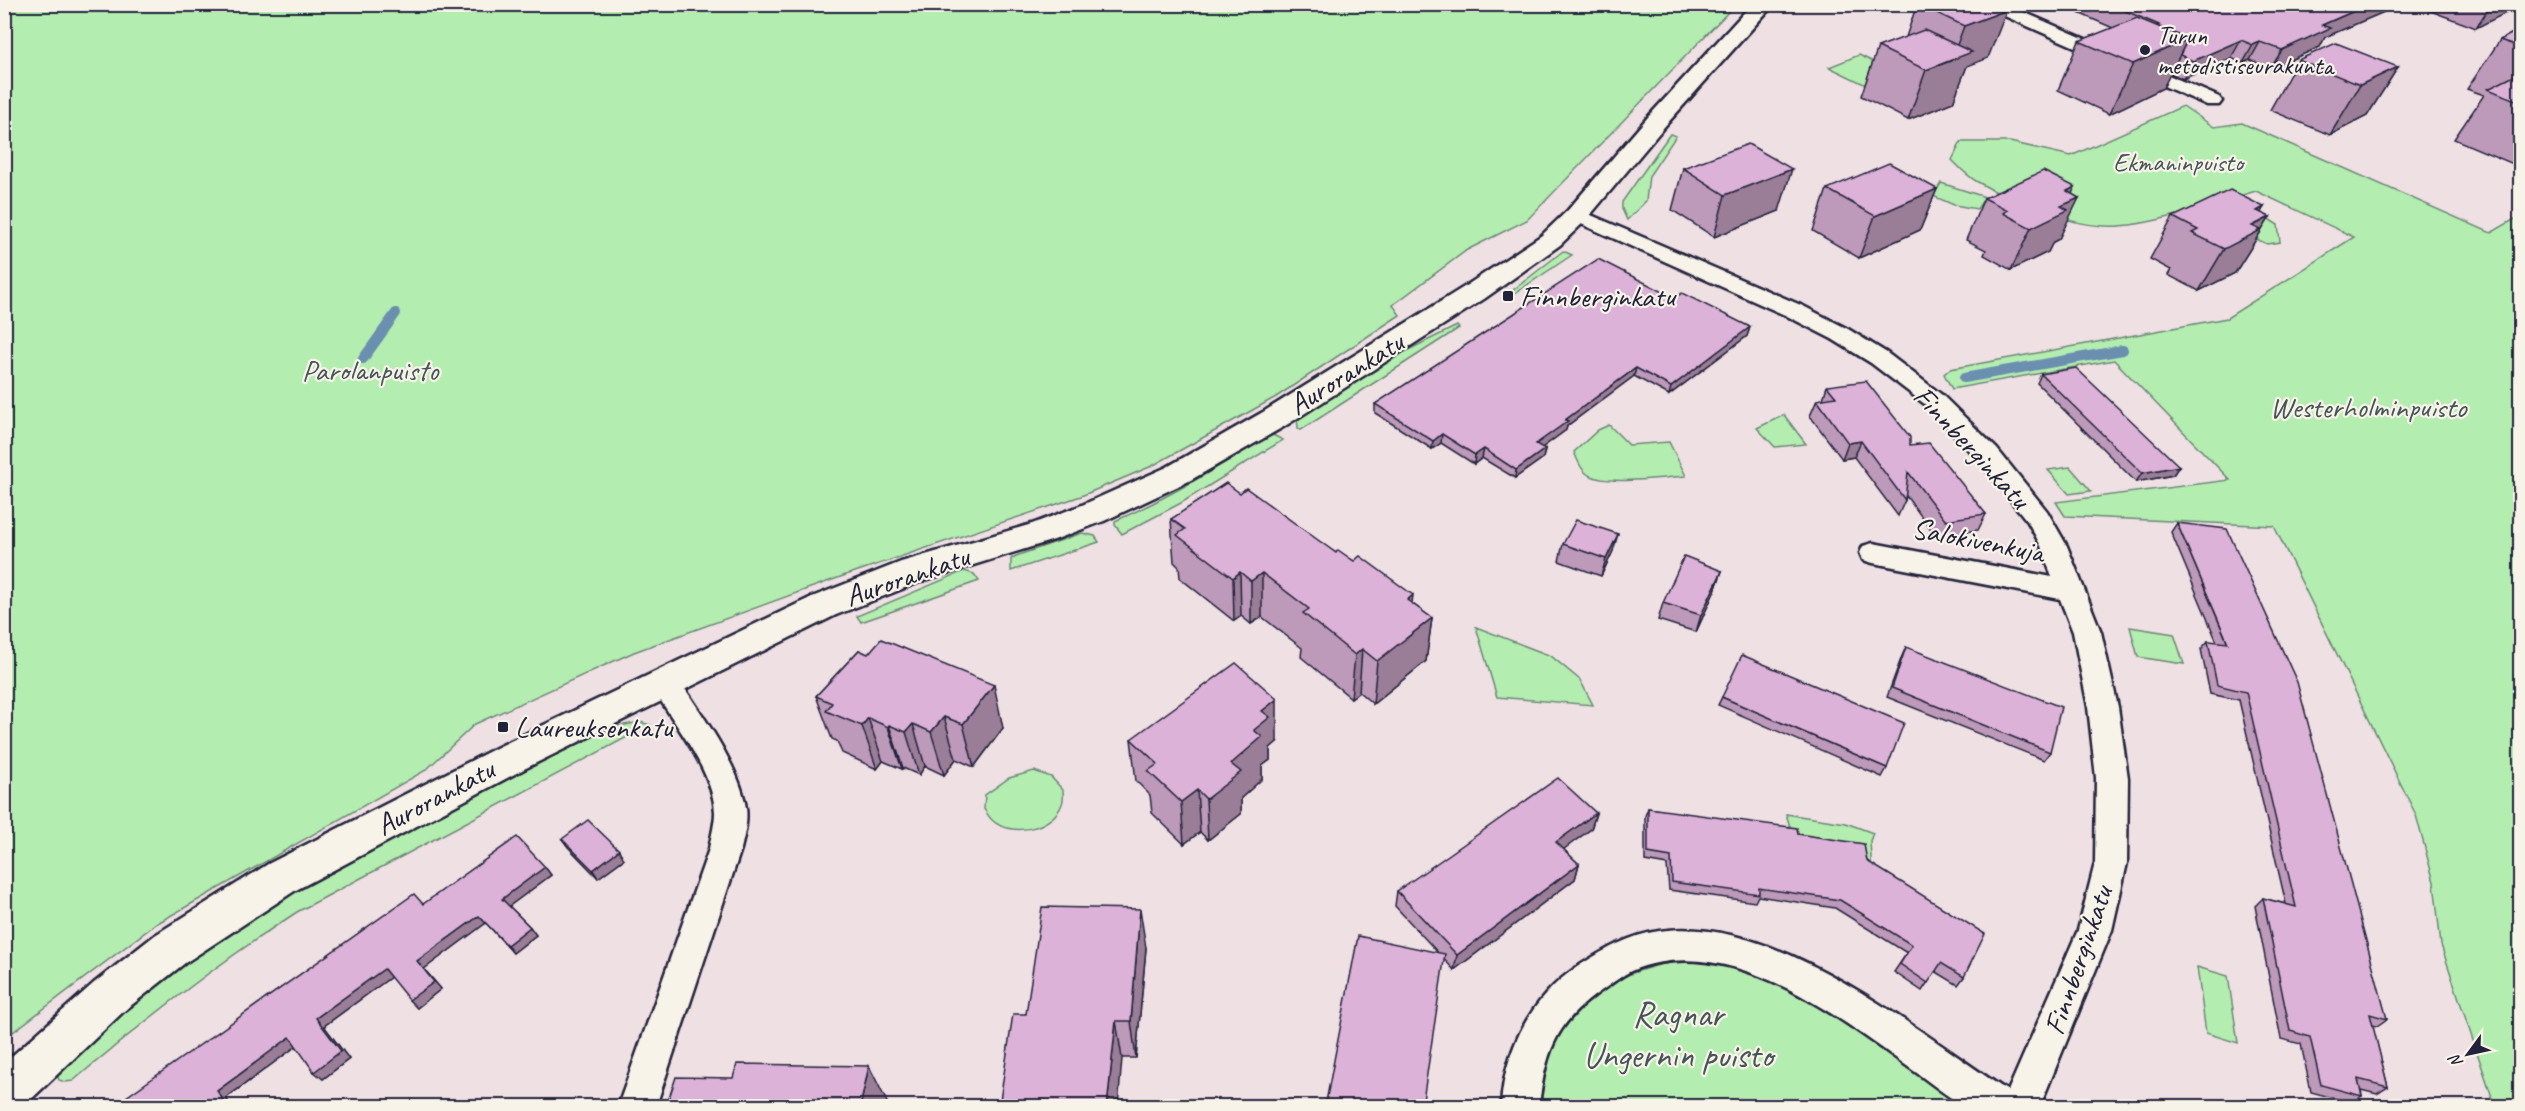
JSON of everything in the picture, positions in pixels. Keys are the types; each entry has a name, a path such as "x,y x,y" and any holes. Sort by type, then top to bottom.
{"street":[{"name":"Aurorankatu","path":"4,1094 109,997 170,950 282,877 496,765 665,682 863,590 913,571 1083,517 1179,474 1274,419 1474,293 1551,240 1577,215 1656,122 1764,4"},
{"path":"1990,4 2213,101"},
{"name":"Finnberginkatu","path":"1577,215 1795,311 1850,340 1906,378 1956,420 2016,488 2038,517 2054,546 2087,632 2103,707 2112,777 2111,863 2095,930 2021,1107"},
{"name":"Salokivenkuja","path":"1873,553 2071,591"},
{"path":"638,1107 725,849 729,828 730,806 724,784 686,713 665,682"},
{"path":"1520,1107 1524,1068 1530,1048 1551,1015 1568,996 1602,967 1644,950 1683,945 1710,945 1766,960 1789,971 1855,1010 1997,1107"}],"green space":[{"name":"Parolanpuisto","path":"5,4 1735,5 1527,220 1467,250 1393,305 1400,315 1276,397 1152,466 1081,496 846,575 634,652 475,724 426,770 156,924 5,1038"},
{"path":"1859,55 1902,76 1872,88 1829,67"},
{"name":"Westerholminpuisto","path":"2183,106 2214,127 2242,123 2491,233 2520,216 2520,1106 2495,1106 2441,945 2434,882 2416,815 2274,526 2065,516 2056,502 2230,480 2114,360 1952,389 1944,374 1950,369 2227,318 2354,237 2256,191 2153,221 2119,226 2083,223 2045,213 2008,198 1973,179 1952,160 1961,142 2010,142 2071,156"},
{"path":"1670,134 1676,136 1649,176 1646,201 1627,220 1622,209 1622,202"},
{"path":"1941,183 1985,197 1977,209 1954,205 1933,196"},
{"path":"2259,213 2278,225 2280,242 2267,244 2243,233"},
{"path":"1563,251 1572,255 1515,293 1512,291"},
{"path":"1457,326 1459,328 1301,430 1298,428 1297,418 1400,354"},
{"path":"1784,415 1806,444 1775,447 1757,428"},
{"path":"1609,425 1629,445 1669,442 1686,476 1605,480 1586,473 1574,452 1598,430"},
{"path":"1271,434 1283,440 1181,503 1122,534 1115,525 1115,521 1175,491"},
{"path":"2070,467 2091,491 2069,494 2048,470"},
{"path":"1082,533 1095,536 1099,542 1011,571 1011,559 1016,556"},
{"path":"964,571 974,574 979,581 861,622 857,616"},
{"path":"1476,627 1551,656 1580,680 1593,705 1497,697"},
{"path":"2130,627 2174,634 2184,664 2138,657"},
{"path":"640,722 650,725 297,912 182,993 73,1081 59,1080 56,1073 131,1006 196,956 285,896 585,739 619,726"},
{"path":"1034,771 1051,777 1063,790 1063,802 1057,813 1050,820 1031,828 1010,829 1000,826 984,809 985,795 1009,778"},
{"path":"1786,814 1846,823 1873,833 1870,841 1872,875 1793,836"},
{"name":"Ragnar Ungernin puisto","path":"1690,960 1726,964 1761,974 1795,989 1859,1029 1959,1106 1538,1106 1542,1078 1557,1039 1569,1019 1585,1003 1602,989 1622,978 1643,970"},
{"path":"2197,967 2228,976 2238,1043 2206,1033"}],"building":[{"path":"1918,4 1995,4 2007,10 1964,26"},
{"path":"2109,4 2370,4 2322,25 2330,28 2282,50 2260,42 2253,45 2241,40 2193,61 2180,55 2188,39"},
{"path":"2137,18 2188,39 2133,64 2079,41"},
{"path":"2520,29 2520,47 2500,40"},
{"path":"1924,30 1972,52 1926,70 1878,47"},
{"path":"2336,43 2398,67 2360,85 2298,60"},
{"path":"2520,73 2520,102 2488,89"},
{"path":"1748,144 1792,169 1725,195 1683,168"},
{"path":"1889,163 1937,189 1875,216 1827,189"},
{"path":"2043,171 2075,187 2067,191 2079,198 2061,206 2068,210 2031,228 2003,213 2008,210 1984,198"},
{"path":"2230,190 2264,207 2257,211 2270,217 2252,226 2261,230 2224,249 2192,233 2198,230 2173,217"},
{"path":"1598,259 1675,298 1682,293 1750,327 1671,387 1636,368 1536,444 1545,449 1516,470 1484,449 1475,455 1442,434 1433,441 1375,404"},
{"path":"2076,368 2179,466 2142,473 2041,374"},
{"path":"1866,381 1910,437 1910,445 1929,443 1986,514 1945,520 1908,472 1905,500 1861,441 1848,443 1817,400 1836,397 1827,386"},
{"path":"1226,483 1240,493 1246,488 1336,553 1338,550 1354,561 1360,556 1413,595 1407,600 1432,618 1377,661 1362,649 1355,655 1303,613 1309,609 1262,573 1251,581 1240,572 1233,578 1177,535 1185,529 1171,519"},
{"path":"1576,520 1618,534 1606,559 1563,544"},
{"path":"2177,523 2227,529 2297,682 2387,1019 2370,1014 2388,1087 2358,1079 2362,1096 2321,1085 2310,1037 2290,1031 2263,898 2296,907 2246,692 2217,685 2208,641 2228,643"},
{"path":"1684,556 1722,571 1701,615 1663,603"},
{"path":"881,639 994,685 963,724 944,717 931,732 913,724 906,732 868,718 862,726 826,711 832,703 816,696 859,650 868,654"},
{"path":"1906,647 2061,707 2050,752 1892,688"},
{"path":"1742,655 1904,723 1887,768 1722,697"},
{"path":"1236,663 1277,699 1262,711 1270,717 1254,730 1262,737 1231,764 1241,772 1206,799 1197,790 1181,802 1148,771 1158,764 1131,739"},
{"path":"1558,778 1596,813 1556,842 1579,864 1457,955 1397,891"},
{"path":"1648,808 1797,828 1798,834 1864,844 1867,861 1985,934 1964,977 1941,963 1928,983 1900,964 1912,945 1840,900 1759,888 1759,894 1672,882 1671,857 1648,853"},
{"path":"588,820 619,850 593,870 562,839"},
{"path":"517,837 545,867 502,899 530,927 507,945 479,916 417,961 434,982 409,1000 384,969 316,1018 341,1051 314,1072 290,1037 217,1091 228,1107 112,1107 414,894 423,904"},
{"path":"1042,907 1140,909 1131,1021 1116,1021 1107,1107 999,1107 1013,1014 1026,1014"},
{"path":"1358,936 1445,954 1422,1107 1325,1107"},
{"path":"737,1064 869,1066 860,1107 666,1107 676,1077 733,1078"}],"waterway":[{"path":"363,359 396,313"},
{"path":"1964,378 2123,350"}],"place":[{"name":"Turun metodistiseurakunta","path":"2145,50"},
{"name":"Finnberginkatu","path":"1508,296"},
{"name":"Laureuksenkatu","path":"503,727"}],"park label":[{"name":"Ekmaninpuisto","path":"2178,162"}]}
